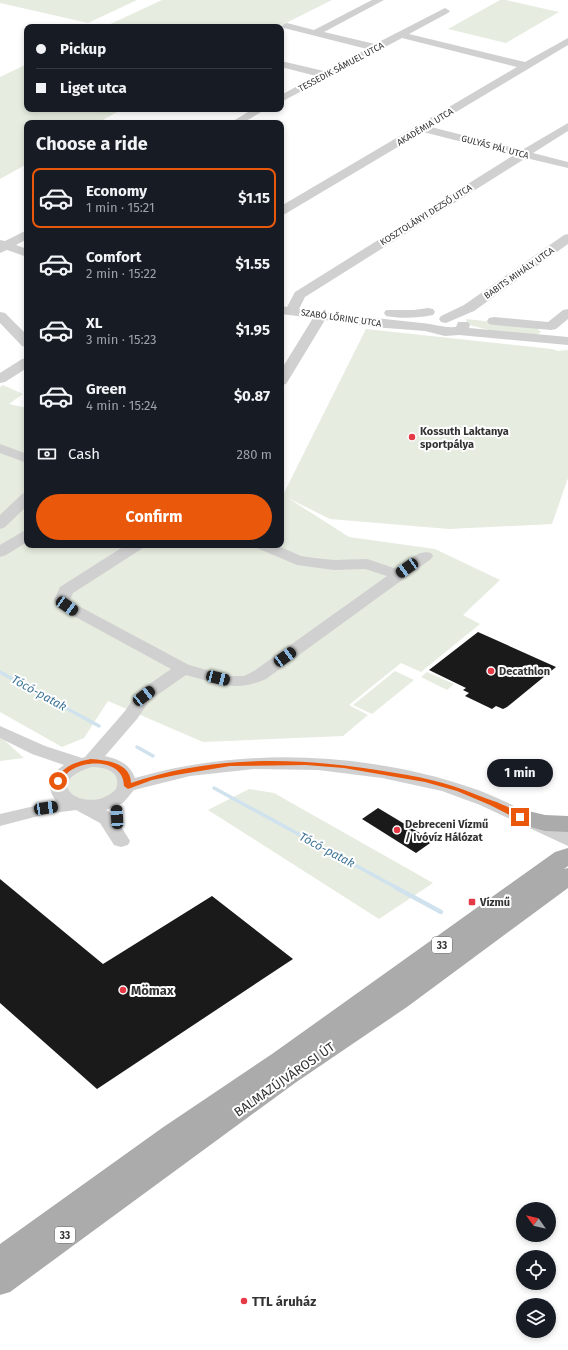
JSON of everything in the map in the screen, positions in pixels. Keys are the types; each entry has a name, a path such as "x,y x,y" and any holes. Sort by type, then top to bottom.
{"main road":[{"path":"520,817 546,823 568,824"},
{"name":"BALMAZÚJVÁROSI ÚT","path":"0,1260 172,1136 281,1061 563,858 568,856"},
{"name":"BALMAZÚJVÁROSI ÚT","path":"0,1282 286,1076 398,1000 568,876"}],"street":[{"path":"315,33 379,0"},
{"name":"TESSEDIK SÁMUEL UTCA","path":"284,96 445,11"},
{"path":"287,26 377,48"},
{"path":"401,35 527,66"},
{"name":"AKADÉMIA UTCA","path":"284,209 568,41"},
{"path":"284,65 326,75"},
{"path":"241,120 255,112"},
{"name":"KOSZTOLÁNYI DEZSŐ UTCA","path":"286,310 300,295 568,126"},
{"name":"GULYÁS PÁL UTCA","path":"422,128 568,165"},
{"path":"2,246 24,235"},
{"name":"BABITS MIHÁLY UTCA","path":"451,324 469,308 568,238"},
{"path":"2,246 24,252"},
{"path":"340,318 345,308 399,314 428,312"},
{"name":"SZABÓ LŐRINC UTCA","path":"286,310 373,323 451,324 497,334 568,341"},
{"path":"546,339 551,326 568,313"},
{"path":"0,316 24,340"},
{"path":"286,363 321,316"},
{"path":"494,321 551,326"},
{"path":"0,379 24,364"},
{"path":"0,448 24,458"},
{"path":"0,524 24,500"},
{"path":"0,552 24,537"},
{"path":"132,548 66,590 62,600 73,611 183,670 228,681 247,681 260,675 425,556"},
{"path":"270,548 298,560 334,565 367,564 398,574"},
{"path":"0,818 59,784 70,768 86,762 131,715 144,696 183,670"},
{"path":"116,766 131,715"},
{"path":"0,731 24,744 63,760 150,771 190,770"},
{"path":"24,744 59,784 61,796 107,819 121,841 117,817 122,793 128,779 125,773 116,766"},
{"path":"0,818 46,808 105,804 122,793 150,779 190,770 238,764 306,763 344,766 426,780 459,790 492,803 568,840"}],"shaded area":[{"path":"0,0 137,0 88,23 0,3"},
{"path":"162,0 332,0 284,24 110,24"},
{"path":"500,0 559,12 506,43 448,29"},
{"path":"24,65 24,112 117,112 103,120 24,120 24,166 0,179 0,77"},
{"path":"466,319 536,327 541,332 535,335 527,336 507,334 470,325 467,323"},
{"path":"366,329 552,349 558,351 568,350 568,478 552,524 449,529 330,519 288,498 349,537 435,549 500,580 463,615 480,624 421,672 401,663 349,705 368,715 343,736 203,742 108,701 84,738 62,747 0,712 0,387 3,385 23,394 9,404 24,407 24,548 284,548 284,493"},
{"path":"395,671 414,680 372,714 353,705"},
{"path":"427,672 454,684 447,690 421,677"},
{"path":"0,738 3,739 24,758 0,761"},
{"path":"106,766 120,776 115,795 87,802 69,795 65,781 84,767"},
{"path":"249,789 274,793 433,883 379,919 208,810"}],"building":[{"name":"Decathlon","path":"478,632 556,667 507,707 503,709 496,706 492,709 465,696 469,693 463,690 466,688 429,670"},
{"name":"Debreceni Vízmű / Ivóvíz Hálózat","path":"378,808 433,841 416,853 362,819"},
{"name":"Mömax","path":"0,879 103,964 212,896 293,959 97,1089 0,1003"}],"waterway":[{"name":"Tócó-patak","path":"0,672 99,726"},
{"name":"Tócó-patak","path":"137,747 153,756"},
{"name":"Tócó-patak","path":"214,788 397,888"},
{"name":"Tócó-patak","path":"395,887 441,912"}],"place":[{"name":"Kossuth Laktanya sportpálya","path":"412,437"},
{"name":"Decathlon","path":"491,671"},
{"name":"Debreceni Vízmű / Ivóvíz Hálózat","path":"397,830"},
{"name":"Vízmű","path":"472,902"},
{"name":"Mömax","path":"123,990"},
{"name":"TTL áruház","path":"244,1301"}],"route":[{"path":"58,781 62,774 70,768 80,763 91,761 112,764 119,768 125,773 128,779 128,786 176,773 230,764 306,763 344,766 426,780 459,790 492,803 520,817"}]}
